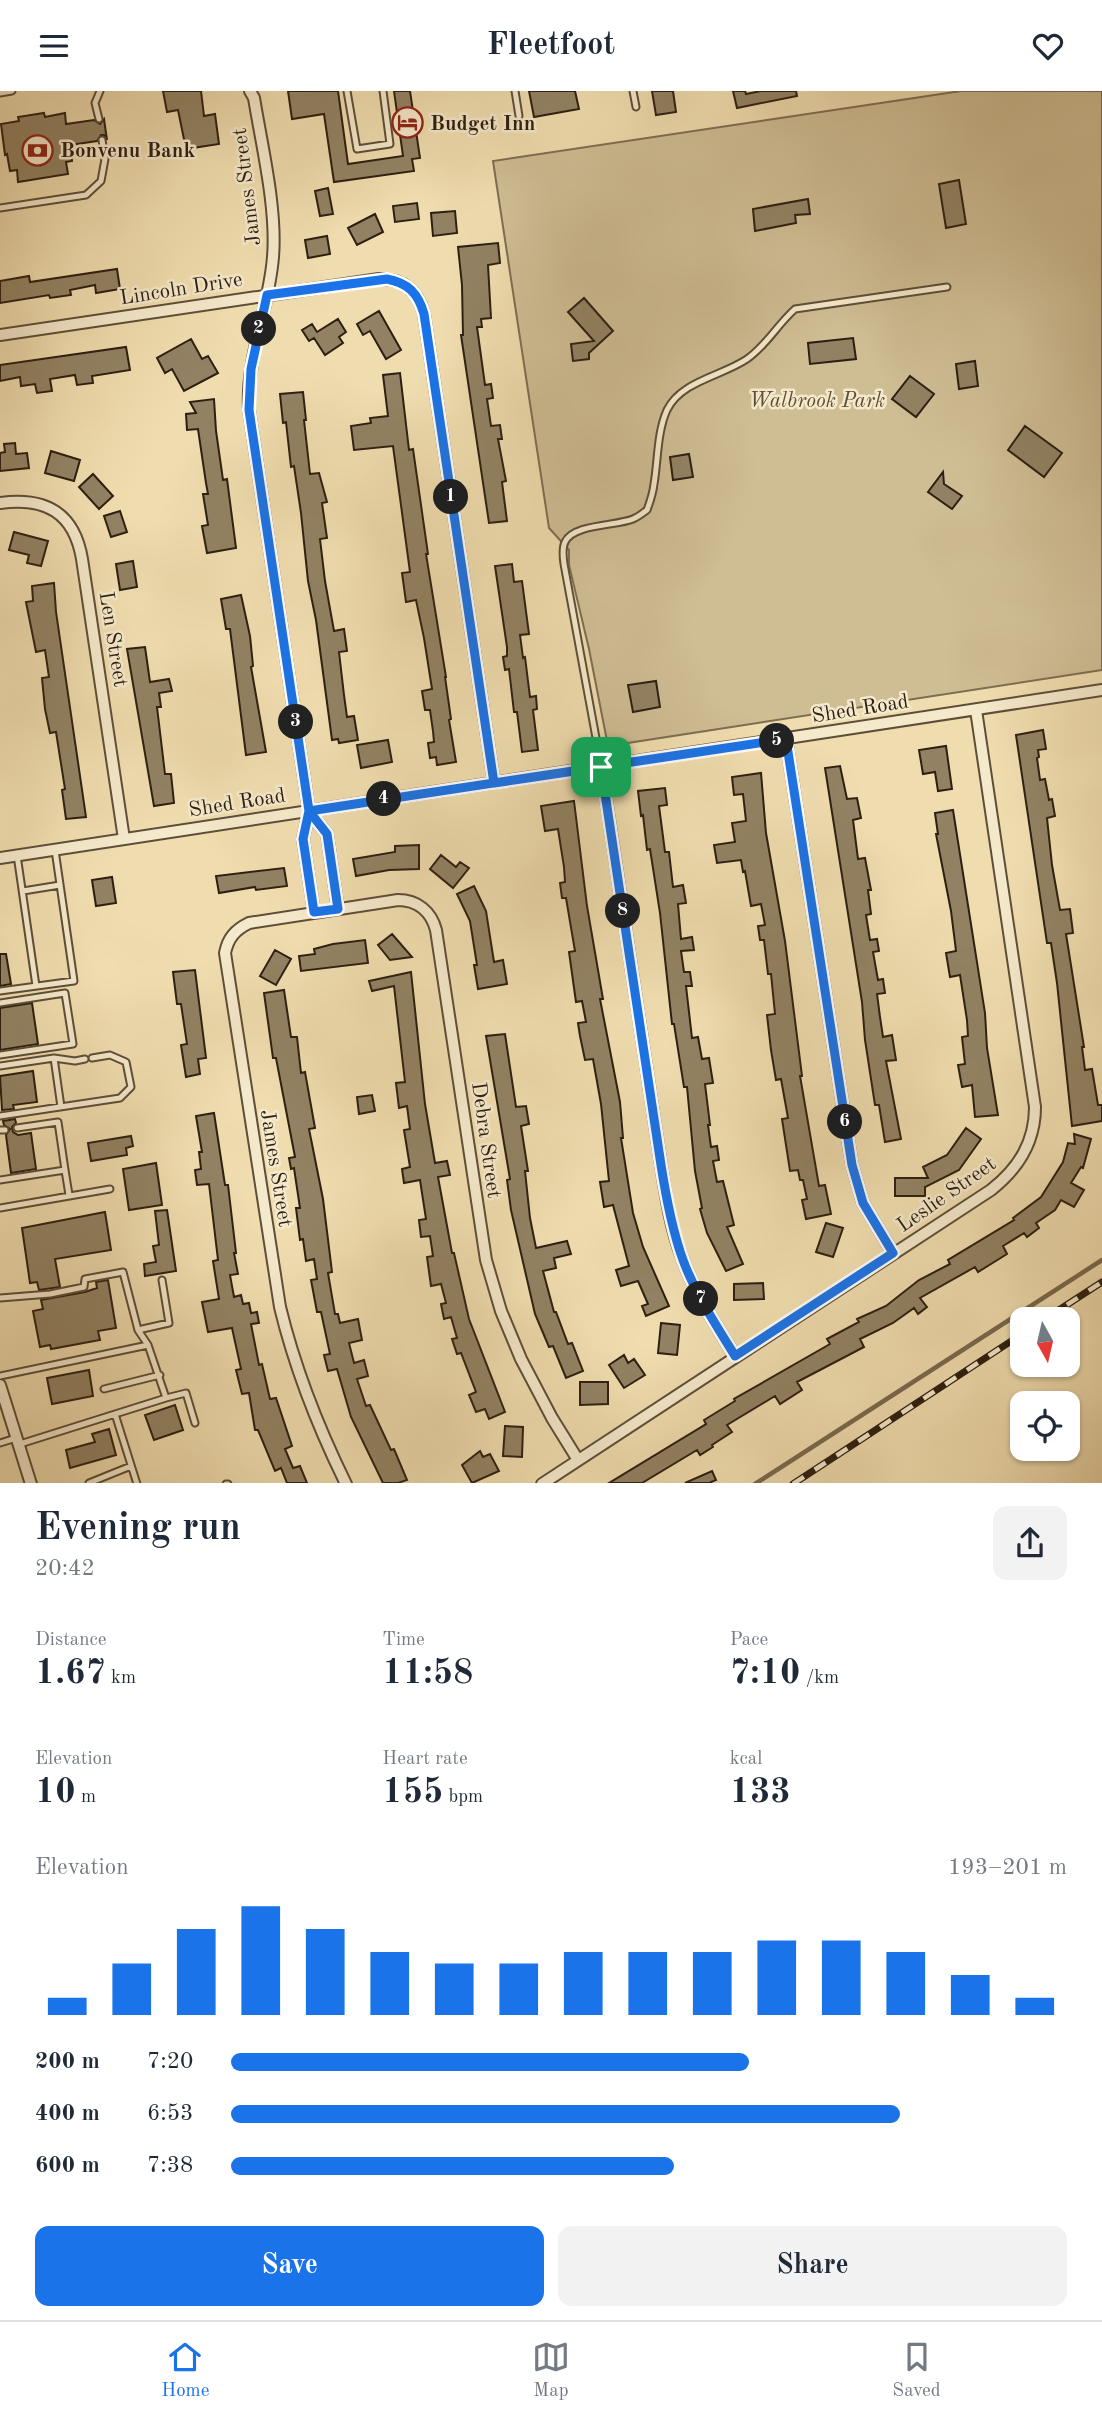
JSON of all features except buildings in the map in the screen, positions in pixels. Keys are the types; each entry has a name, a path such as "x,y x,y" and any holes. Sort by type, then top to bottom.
{"street":[{"name":"James Street","path":"254,93 274,239 267,295 251,369 249,410 309,811 303,839 314,912"},
{"name":"Lincoln Drive","path":"0,335 379,279 393,280 408,286 419,298 424,314 494,783"},
{"name":"Len Street","path":"0,503 26,502 52,509 68,522 77,537 124,839"},
{"name":"Shed Road","path":"0,858 1102,690"},
{"name":"Leslie Street","path":"542,1483 1003,1181 1025,1153 1035,1119 1033,1093 976,710"},
{"path":"786,739 852,1165 863,1203 893,1253"},
{"path":"601,767 670,1213 689,1275 709,1315 735,1356"},
{"name":"James Street","path":"309,811 327,834 333,909 249,923 229,939 225,953 283,1318 312,1407 346,1483"},
{"name":"Debra Street","path":"333,909 407,900 425,910 434,921 488,1269 501,1311 530,1377 578,1460"},
{"path":"0,1385 3,1407 29,1483"}],"lane":[{"path":"0,93 12,91"},
{"path":"99,119 95,103 100,91"},
{"path":"347,91 357,149 390,144 383,91"},
{"path":"514,91 519,116"},
{"path":"633,91 636,107"},
{"path":"0,208 86,195 101,181 105,159 102,140"},
{"path":"601,767 564,564 565,540 573,533 632,519 647,510 654,486 667,410 682,393 746,360 764,345 780,323 795,309 947,286"},
{"path":"0,992 74,981 55,849"},
{"path":"17,855 36,986"},
{"path":"23,891 60,885"},
{"path":"0,1003 65,993 73,1044 0,1055"},
{"path":"0,1066 54,1058 88,1059 110,1055 126,1062 131,1083 130,1090 120,1098 0,1116"},
{"path":"54,1058 58,1122 69,1195"},
{"path":"16,1128 58,1122"},
{"path":"0,1180 65,1170"},
{"path":"0,1208 110,1189"},
{"path":"0,1298 50,1294 84,1287 85,1279 123,1272 138,1330 148,1345 166,1398"},
{"path":"138,1330 169,1323 162,1280"},
{"path":"0,1376 148,1345"},
{"path":"104,1389 160,1375"},
{"path":"0,1443 17,1442 186,1394 195,1423"},
{"path":"115,1414 137,1483"},
{"path":"89,1483 131,1465"}],"green space":[{"name":"Walbrook Park","path":"961,91 1102,91 1102,670 608,746 569,565 569,550 549,528 493,161"}],"waterway":[{"path":"757,1483 1102,1260"}],"railway":[{"path":"1063,1307 1102,1282"},
{"path":"795,1483 1010,1342"}],"place":[{"name":"Budget Inn","path":"407,123"},
{"name":"Bonvenu Bank","path":"37,150"}],"route":[{"path":"601,767 494,783 424,314 415,292 393,280 379,279 267,295 251,369 249,410 309,811 303,839 314,912 338,909 327,834 309,811 494,783 786,739 852,1165 863,1203 893,1253 735,1356 709,1315 689,1275 675,1235 661,1165 601,767"}]}
